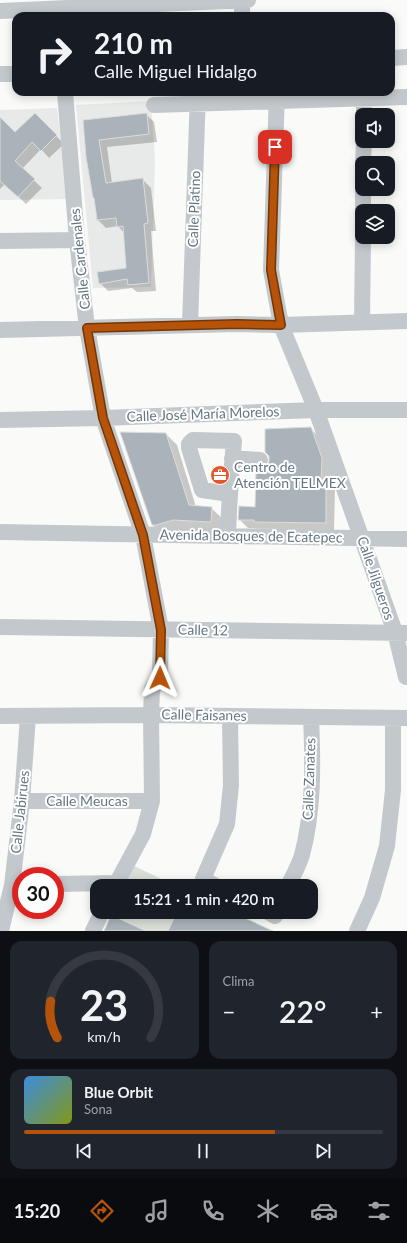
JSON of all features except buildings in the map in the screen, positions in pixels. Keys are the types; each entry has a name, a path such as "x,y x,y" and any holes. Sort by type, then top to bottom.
{"street":[{"path":"242,0 242,12"},
{"path":"0,11 248,0"},
{"path":"395,58 407,57"},
{"path":"0,74 12,74"},
{"name":"Calle Cardenales","path":"66,96 77,240 87,328 103,418 143,535 161,630 156,683 151,715 152,801 143,834 119,879"},
{"path":"154,105 198,98 320,96"},
{"path":"364,96 364,108"},
{"path":"386,96 407,97"},
{"name":"Calle Jilgueros","path":"277,97 271,270 281,325 316,410 362,538 401,633 406,677"},
{"name":"Calle Platino","path":"190,326 198,98"},
{"path":"0,241 77,240"},
{"path":"362,244 362,322"},
{"path":"0,330 281,325 407,321"},
{"name":"Calle José María Morelos","path":"0,420 103,418 316,410 407,410"},
{"path":"228,536 234,441 193,440 188,448 202,490 230,494"},
{"path":"232,458 260,460"},
{"name":"Avenida Bosques de Ecatepec","path":"0,532 407,539"},
{"name":"Calle 12","path":"0,627 401,633"},
{"name":"Calle Faisanes","path":"0,716 151,715 400,718"},
{"name":"Calle Jabirues","path":"18,867 28,716"},
{"path":"203,879 227,824 230,785 230,716"},
{"name":"Calle Zanates","path":"291,879 302,856 311,806 311,717"},
{"path":"357,931 372,898 387,846 400,718"},
{"name":"Calle Meucas","path":"22,801 152,801"},
{"path":"64,884 90,884"},
{"name":"Calle Jabirues","path":"0,931 12,899"},
{"path":"92,931 98,919"}],"shaded area":[{"path":"151,101 155,161 151,287 93,288 76,105"},
{"path":"57,108 68,199 0,200 0,110"},
{"path":"132,865 161,879 125,879"},
{"path":"120,919 174,919 168,931 145,931"}],"place":[{"name":"Centro de Atención TELMEX","path":"220,475"}],"route":[{"path":"160,678 161,630 143,535 103,418 87,328 237,324 281,325 271,270 275,147"}]}
